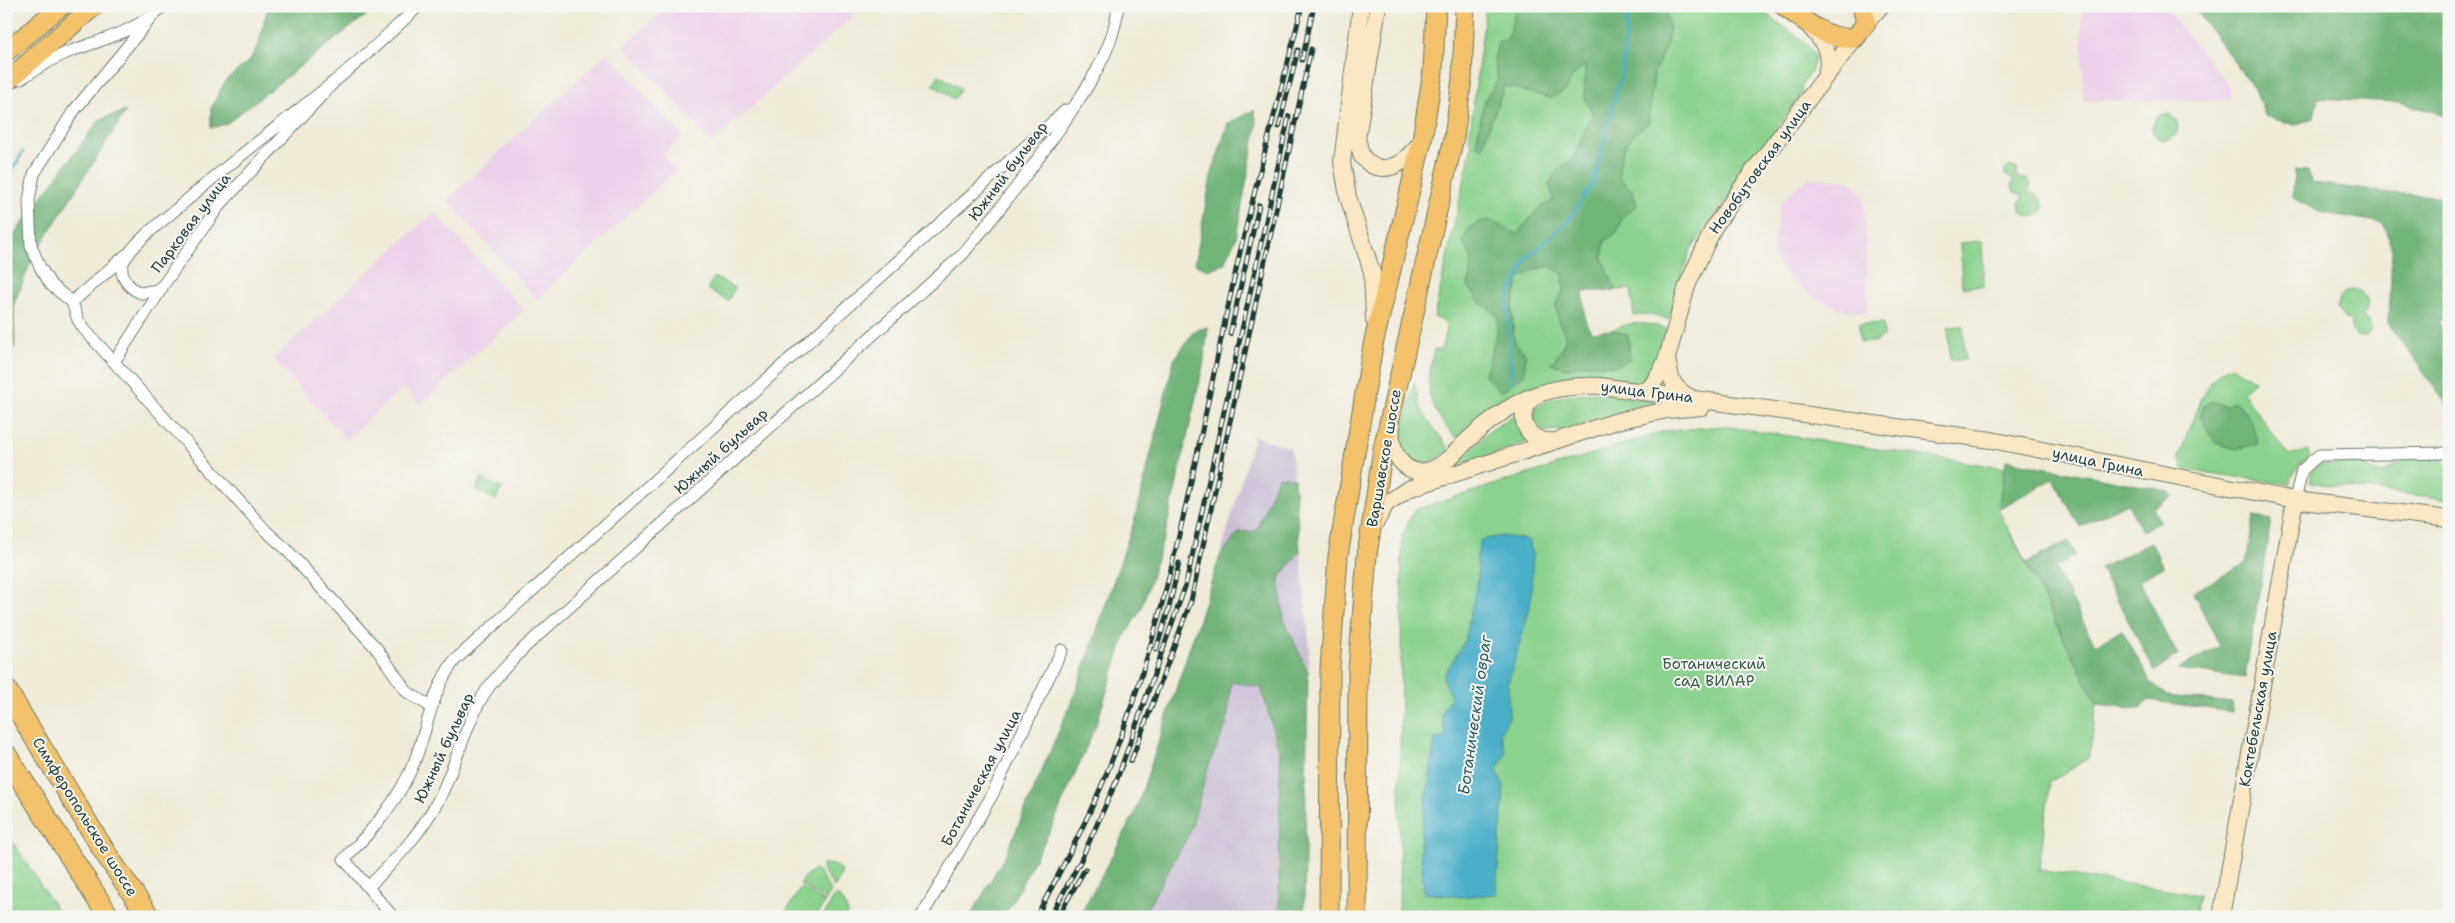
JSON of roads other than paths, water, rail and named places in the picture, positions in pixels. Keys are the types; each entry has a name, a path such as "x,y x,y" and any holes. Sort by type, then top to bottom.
{"highway":[{"name":"Симферопольское шоссе","path":"6,690 106,854 149,917"},
{"path":"6,755 109,917"}],"main road":[{"path":"6,52 61,6"},
{"path":"6,82 94,6"},
{"name":"Варшавское шоссе","path":"1329,917 1330,669 1335,592 1347,491 1373,345 1422,140 1433,71 1436,6"},
{"name":"Варшавское шоссе","path":"1357,917 1358,670 1367,555 1383,449 1454,137 1459,106 1465,6"},
{"path":"1464,45 1472,6"},
{"path":"1784,6 1833,36 1844,39 1861,23"}],"street":[{"path":"163,6 73,112 34,174 29,200 31,246 40,267 51,285 72,302 78,320 84,329 266,531 285,548 377,649 402,687 430,706"},
{"name":"Парковая улица","path":"333,83 219,206 158,290 141,293 126,283 122,273 123,262 131,251 204,185 333,83 419,6"},
{"name":"Южный бульвар","path":"1083,95 454,661 446,672 430,706 415,761 394,800 370,832 344,859 368,888 399,857 426,820 441,795 479,702 495,678 525,647 962,255 1014,194 1083,95 1110,42 1118,6"},
{"path":"1361,6 1342,162 1348,197 1372,272 1375,313 1373,345"},
{"path":"1378,6 1358,128 1360,151 1370,165 1388,168 1405,161 1422,140"},
{"name":"Новобутовская улица","path":"1640,392 1650,388 1664,365 1687,286 1706,241 1751,175 1826,74 1861,23 1881,6"},
{"path":"6,88 43,65 70,52 108,40 150,19"},
{"path":"1804,20 1825,46 1828,55 1826,74"},
{"path":"72,302 131,251"},
{"path":"114,362 164,284"},
{"path":"1664,365 1661,382 1666,396"},
{"path":"1664,365 1680,393 1690,403"},
{"path":"1398,381 1391,436 1392,447 1403,464 1420,471 1433,469 1442,464 1501,412 1530,396 1548,391"},
{"name":"улица Грина","path":"1548,391 1581,385 1666,396 1690,403 1747,405 1991,440 2295,500 2449,519"},
{"path":"1548,391 1531,399 1524,410 1523,417 1526,428 1535,439 1551,441"},
{"name":"улица Грина","path":"1367,555 1374,524 1380,512 1399,493 1551,441 1640,415 1690,403"},
{"path":"2295,500 2302,470 2319,455 2449,453"},
{"name":"Коктебельская улица","path":"2221,917 2295,500"},
{"name":"Ботаническая улица","path":"920,917 991,797 1062,650"},
{"path":"368,888 393,917"}],"water":[{"path":"1503,536 1529,540 1533,557 1530,608 1508,683 1509,718 1500,733 1506,753 1497,770 1504,787 1496,894 1461,897 1424,893 1420,843 1435,739 1446,737 1441,714 1451,697 1443,677 1465,640 1478,578 1477,556 1481,540"}],"waterway":[{"path":"6,11 11,6"},
{"name":"Ботанический овраг","path":"1512,383 1507,301 1527,258 1568,221 1594,181 1623,67 1628,6"},
{"path":"6,180 23,152"}],"railway":[{"path":"1036,917 1080,832 1104,780 1128,716 1149,650 1183,517 1241,248 1302,6"},
{"path":"1302,60 1314,6"},
{"path":"1131,761 1191,601 1311,49"},
{"path":"1279,127 1298,50"},
{"path":"1050,917 1081,860 1116,782 1186,584 1289,116"},
{"path":"1230,334 1259,205"},
{"path":"1156,650 1169,608 1179,563"},
{"path":"1058,917 1085,869"}],"park label":[{"name":"Ботанический сад ВИЛАР","path":"1714,672"}]}
